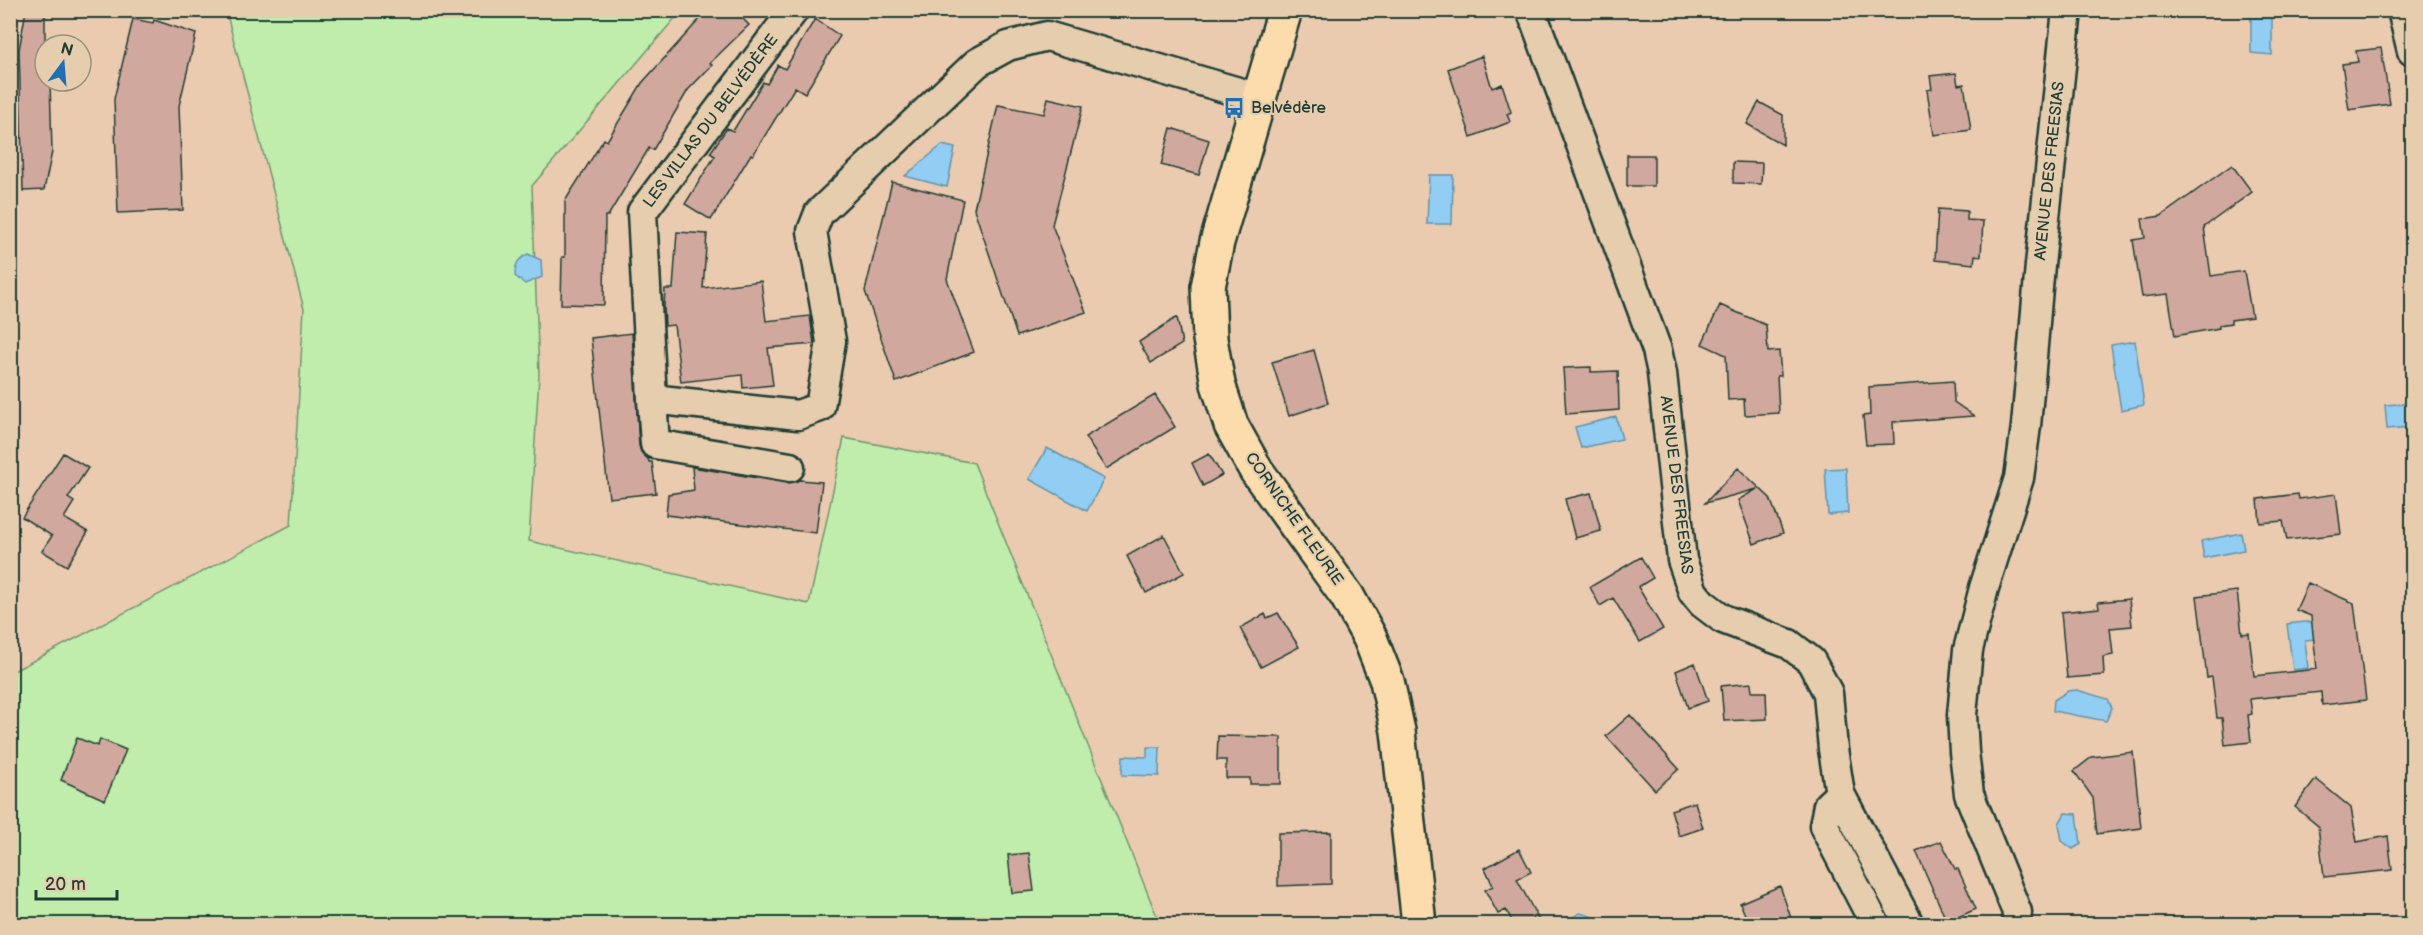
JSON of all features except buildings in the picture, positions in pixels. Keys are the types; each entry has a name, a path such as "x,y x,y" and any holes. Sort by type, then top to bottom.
{"main road":[{"name":"CORNICHE FLEURIE","path":"1286,10 1217,242 1208,287 1210,339 1218,384 1231,424 1256,470 1347,596 1370,638 1387,681 1398,731 1419,924"}],"street":[{"name":"LES VILLAS DU BELVÉDÈRE","path":"790,467 655,444 642,212 794,10"},
{"name":"AVENUE DES FREESIAS","path":"1531,10 1657,350 1662,373 1682,560 1687,578 1693,592 1702,603 1723,619 1789,644 1811,661 1828,693 1840,794 1909,924"},
{"name":"AVENUE DES FREESIAS","path":"2016,924 2017,912 1969,794 1962,715 1968,650 1984,588 2019,478 2067,10"},
{"path":"2402,10 2412,51"},
{"path":"652,399 798,415 820,407 831,341 812,231 819,213 977,63 1008,46 1047,36 1259,98"},
{"path":"1840,794 1828,805 1824,826 1875,924"}],"green space":[{"path":"226,11 681,11 532,186 539,375 529,541 809,604 844,438 974,463 1160,924 44,924 11,916 10,673 291,525 304,309"}],"water":[{"path":"2251,13 2272,13 2272,55 2251,53"},
{"path":"942,145 955,148 947,187 905,176"},
{"path":"1429,175 1453,175 1452,224 1427,224"},
{"path":"528,254 541,260 542,277 525,284 515,276 515,272 517,263"},
{"path":"2135,341 2144,405 2121,410 2111,345"},
{"path":"2412,403 2412,427 2387,429 2385,405"},
{"path":"1616,417 1622,439 1581,448 1575,427"},
{"path":"1047,448 1104,479 1087,511 1029,479"},
{"path":"1846,468 1848,513 1828,515 1825,469"},
{"path":"2241,533 2244,550 2204,558 2201,541"},
{"path":"2314,621 2316,639 2305,640 2308,668 2293,670 2287,624"},
{"path":"2077,690 2108,699 2112,708 2106,721 2053,711 2054,700 2068,691"},
{"path":"1147,747 1160,747 1159,776 1122,775 1123,756 1147,757"},
{"path":"2065,813 2077,814 2081,844 2073,849 2062,841 2059,824"},
{"path":"1580,913 1591,916 1593,924 1561,924"}],"place":[{"name":"Belvédère","path":"1234,108"}]}
